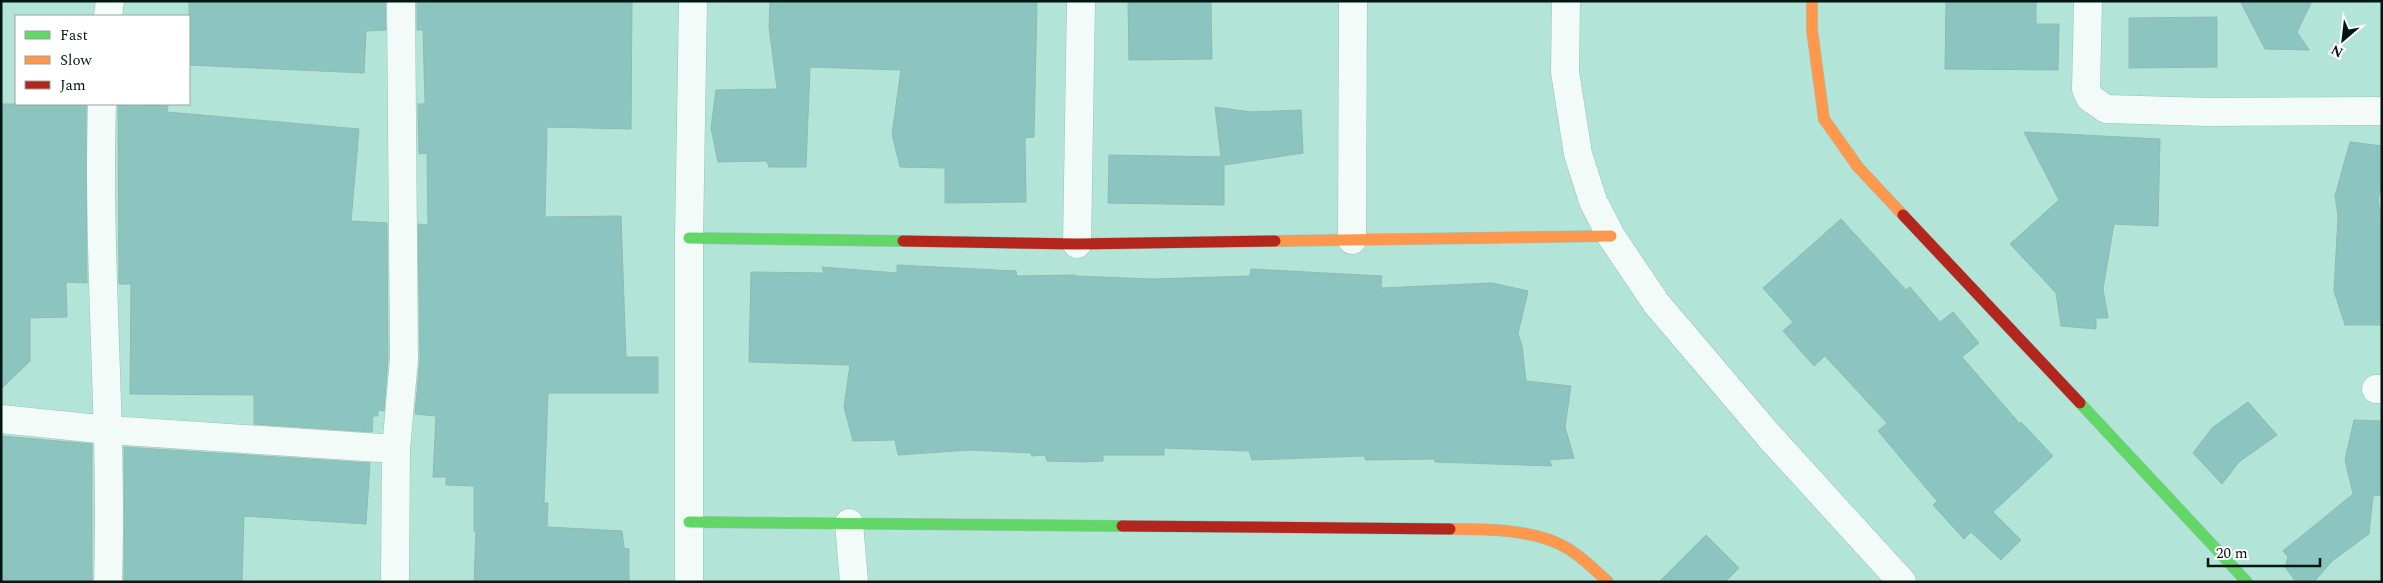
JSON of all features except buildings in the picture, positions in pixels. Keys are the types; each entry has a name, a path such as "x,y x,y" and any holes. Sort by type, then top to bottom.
{"street":[{"path":"108,15 110,1"},
{"path":"395,582 396,449 404,358 401,1"},
{"path":"688,582 689,238 693,1"},
{"path":"1077,244 1081,1"},
{"path":"1352,240 1354,1"},
{"path":"1566,1 1565,72 1578,154 1593,201 1611,236 1656,303 1769,436 1902,582"},
{"path":"1812,1 1812,30 1824,119 1858,167 2247,582"},
{"path":"2088,1 2086,89 2090,98 2106,109 2209,112 2382,111"},
{"path":"102,105 100,180 109,430 108,582"},
{"path":"689,238 1077,244 1611,236"},
{"path":"1,419 109,430 396,449"},
{"path":"689,522 1475,529 1525,535 1558,544 1582,558 1608,582"},
{"path":"849,523 854,582"}],"traffic: fast":[{"path":"689,238 903,241"},
{"path":"2080,403 2247,582"},
{"path":"689,522 1122,526"}],"traffic: slow":[{"path":"1812,1 1812,30 1824,119 1858,167 1903,215"},
{"path":"1275,241 1611,236"},
{"path":"1450,529 1510,531 1540,537 1567,548 1608,582"}],"traffic: jam":[{"path":"1903,215 2080,403"},
{"path":"903,241 1077,244 1275,241"},
{"path":"1122,526 1450,529"}]}
